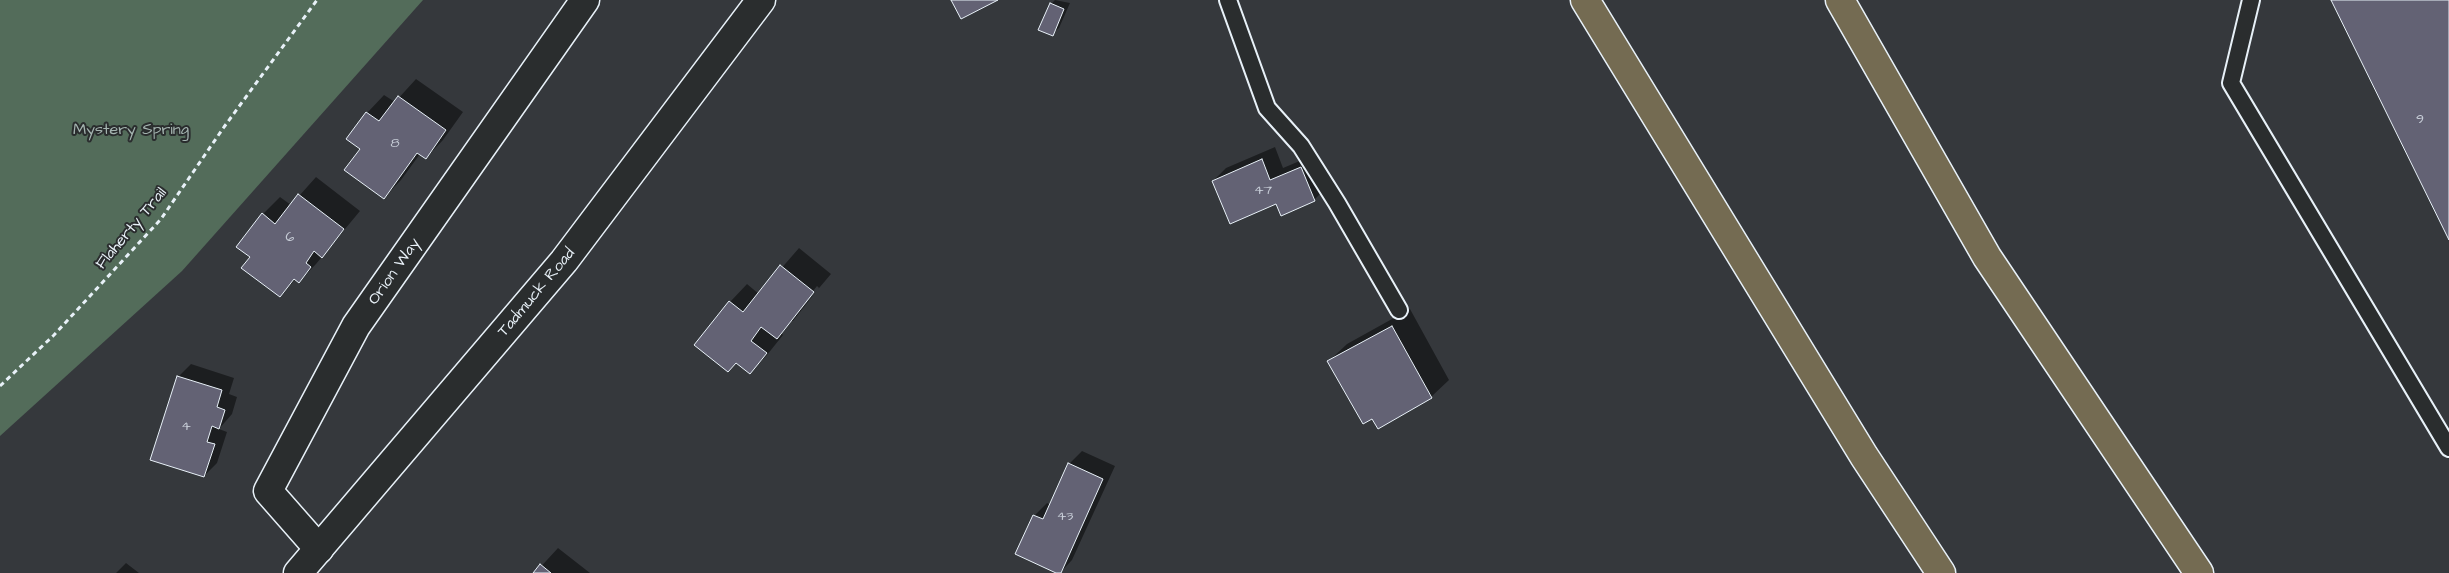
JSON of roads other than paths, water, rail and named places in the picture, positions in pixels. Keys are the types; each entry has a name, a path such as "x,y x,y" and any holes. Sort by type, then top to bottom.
{"highway":[{"path":"1585,0 1864,456 1941,573"},
{"path":"1840,0 1987,257 2199,573"}],"street":[{"name":"Orion Way","path":"319,549 268,491 356,326 585,0"},
{"name":"Tadmuck Road","path":"298,573 564,261 761,0"}],"lane":[{"path":"1228,0 1267,108 1301,146 1337,203 1399,310"},
{"path":"2251,0 2231,83 2449,448"}],"park label":[{"name":"Mystery Spring","path":"131,131"}]}
